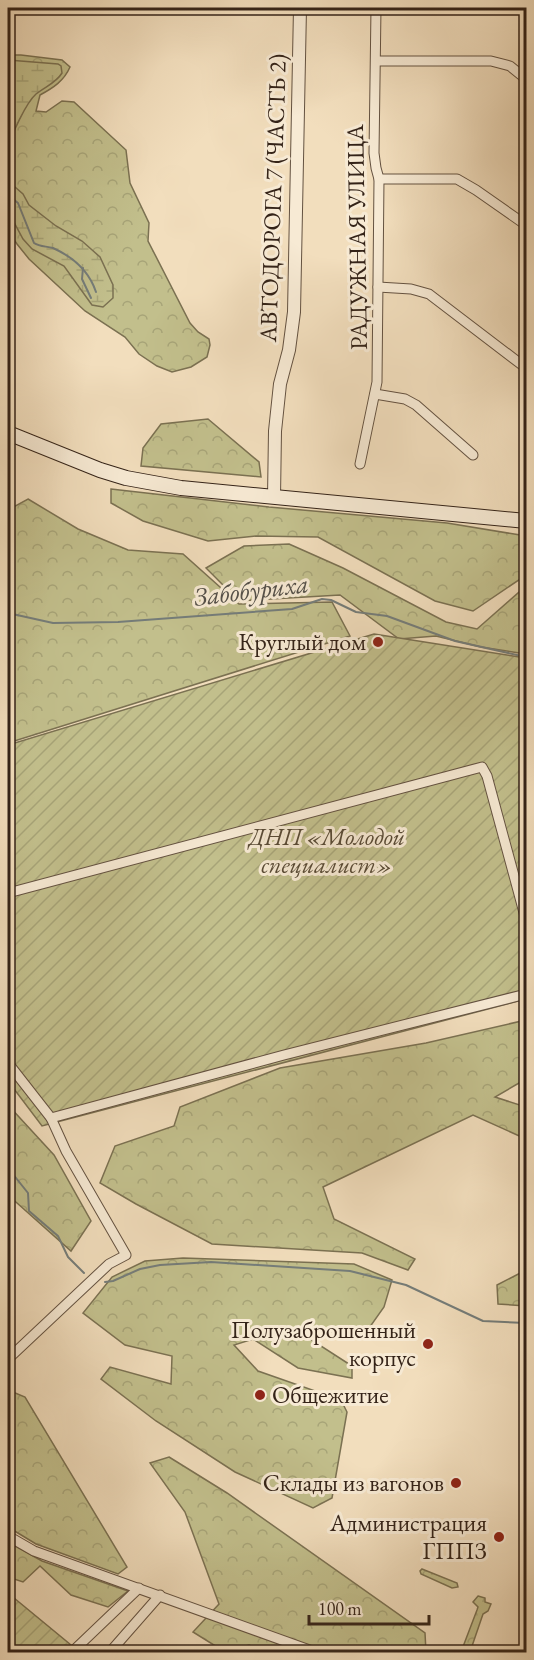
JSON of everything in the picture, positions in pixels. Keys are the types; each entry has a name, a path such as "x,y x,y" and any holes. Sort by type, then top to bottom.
{"main road":[{"path":"8,433 77,462 126,478 182,488 526,521"}],"street":[{"name":"АВТОДОРОГА 7 (ЧАСТЬ 2)","path":"274,497 277,408 294,312 300,8"},
{"name":"РАДУЖНАЯ УЛИЦА","path":"360,464 378,382 379,179 375,168 374,153 376,8"},
{"path":"376,61 490,61 510,66 526,79"},
{"path":"379,179 457,179 526,225"},
{"path":"378,288 411,289 429,294 526,368"},
{"path":"375,394 405,399 416,405 473,455"},
{"path":"8,892 482,766 487,776 526,920"},
{"path":"51,1118 284,1055 526,994"},
{"path":"8,1063 51,1118 66,1151 126,1255 109,1264 8,1359"},
{"path":"8,1536 34,1551 315,1653"},
{"path":"72,1653 139,1588"},
{"path":"110,1653 160,1595"}],"green space":[{"path":"8,55 62,60 70,67 68,72 58,84 40,95 36,111 46,112 62,101 74,102 126,150 130,183 149,223 148,241 190,323 209,339 207,357 191,367 172,372 157,366 139,354 125,337 85,311 29,259 8,231"},
{"path":"8,60 58,64 61,66 62,73 32,98 19,120 8,149"},
{"path":"8,181 23,194 29,205 56,226 82,241 100,257 113,285 113,298 103,307 92,305 64,266 32,249 23,239 8,211"},
{"path":"208,419 259,462 261,477 141,466 143,448 161,424"},
{"path":"111,489 269,507 447,523 526,536 526,575 473,611 435,601 318,537 256,536 208,541 143,521 111,503"},
{"path":"28,499 78,529 128,550 183,554 239,604 332,602 350,636 8,743 8,510"},
{"path":"289,544 343,568 446,622 477,629 526,586 526,654 481,647 436,636 399,639 340,595 239,601 206,568 244,546"},
{"name":"ДНП «Молодой специалист»","path":"374,634 526,658 526,999 42,1126 8,1081 8,745"},
{"path":"526,1020 526,1079 495,1097 526,1107 526,1139 473,1115 323,1187 334,1219 415,1259 408,1270 362,1253 212,1244 100,1183 115,1146 174,1126 180,1107 280,1068 426,1043"},
{"path":"8,1105 54,1155 91,1221 71,1251 8,1195"},
{"path":"183,1258 354,1264 392,1280 384,1307 367,1331 335,1331 310,1339 352,1366 352,1378 298,1368 253,1339 234,1345 258,1371 341,1400 347,1412 332,1498 313,1508 235,1472 156,1421 101,1379 110,1367 171,1384 172,1356 125,1345 83,1313 112,1277 145,1261"},
{"path":"526,1270 526,1306 498,1304 497,1285"},
{"path":"8,1390 25,1397 127,1567 118,1574 36,1544 8,1527"},
{"path":"169,1457 227,1493 425,1633 426,1652 266,1652 249,1645 225,1652 193,1632 219,1604 185,1512 150,1463"},
{"path":"8,1542 42,1561 128,1591 108,1607 71,1595 40,1566 23,1582 8,1577"},
{"path":"422,1569 457,1583 458,1587 452,1588 421,1574"},
{"path":"8,1593 71,1645 63,1652 8,1652"},
{"path":"478,1596 485,1598 485,1602 491,1604 488,1611 483,1614 470,1652 461,1652 478,1607 473,1602"}],"waterway":[{"path":"8,195 18,203 34,243 53,248 74,260 85,271 96,292"},
{"path":"83,268 82,279 91,298"},
{"name":"Забобуриха","path":"8,613 53,623 118,622 292,609 322,599 331,600 356,612 387,616 455,641 526,657"},
{"path":"8,1168 28,1193 29,1211 58,1236 68,1257 84,1273"},
{"path":"105,1282 113,1281 140,1269 160,1265 211,1262 350,1271 406,1285 483,1321 526,1323"}],"place":[{"name":"Круглый дом","path":"378,642"},
{"name":"Полузаброшенный корпус","path":"428,1344"},
{"name":"Общежитие","path":"260,1395"},
{"name":"Склады из вагонов","path":"456,1483"},
{"name":"Администрация ГППЗ","path":"499,1537"}]}
